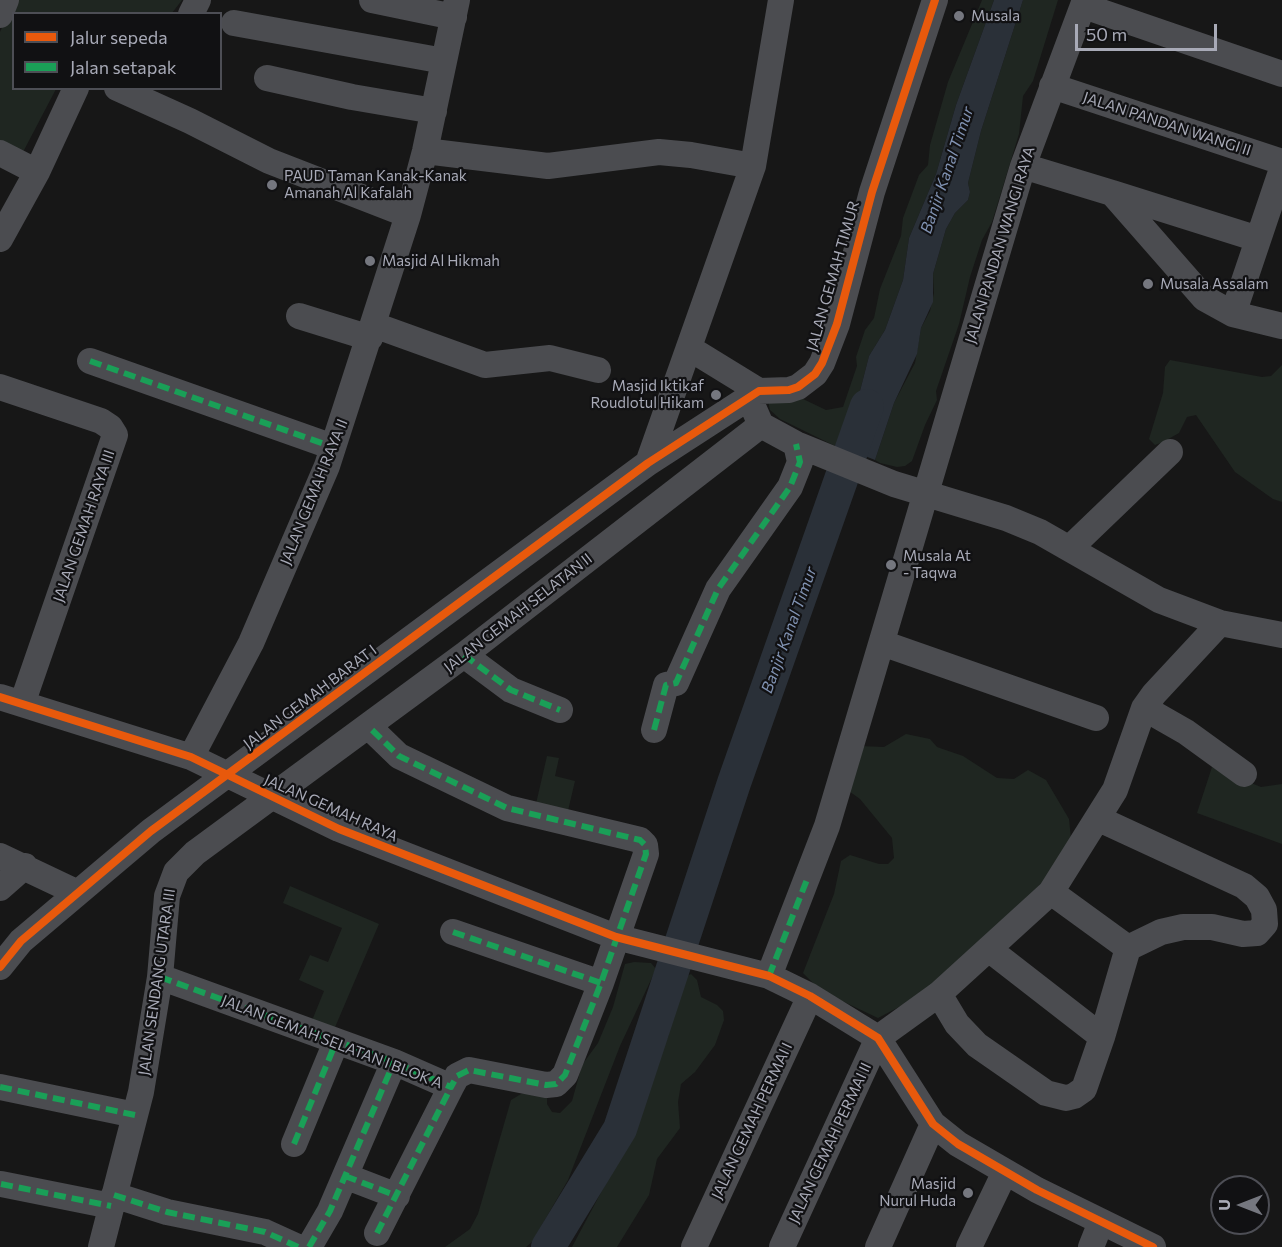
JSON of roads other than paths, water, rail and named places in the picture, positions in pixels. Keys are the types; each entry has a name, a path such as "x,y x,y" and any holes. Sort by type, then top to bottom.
{"street":[{"path":"0,15 6,0"},
{"path":"372,0 456,8"},
{"path":"648,463 753,166 781,0"},
{"name":"JALAN GEMAH TIMUR","path":"648,463 754,395 798,387 815,374 822,363 837,324 872,192 935,0"},
{"path":"1085,3 1282,74"},
{"name":"JALAN PANDAN WANGI RAYA","path":"769,976 827,826 1023,166 1085,3"},
{"name":"JALAN GEMAH RAYA II","path":"192,757 251,643 333,447 408,215 425,152 456,8"},
{"path":"234,23 444,61"},
{"path":"267,78 352,97 434,111"},
{"name":"JALAN PANDAN WANGI II","path":"1052,86 1282,162"},
{"path":"0,239 37,172 75,90"},
{"path":"121,90 269,160 408,215"},
{"path":"425,152 548,166 645,153 674,153 753,166"},
{"path":"0,153 37,172"},
{"path":"1023,166 1258,239"},
{"path":"1233,314 1282,170"},
{"path":"1112,193 1204,298 1233,314 1282,326"},
{"path":"298,316 372,332 485,365 550,358 598,370"},
{"path":"688,348 754,395 761,425 796,444 894,484 1006,518 1070,548 1137,590 1220,623 1282,635"},
{"path":"90,361 333,447"},
{"name":"JALAN GEMAH RAYA III","path":"0,387 101,421 111,427 115,435 11,700"},
{"name":"JALAN GEMAH SELATAN II","path":"272,797 464,655 761,425"},
{"path":"654,730 666,685 676,683 718,589 790,487 800,462 796,444"},
{"path":"1070,548 1170,452"},
{"name":"JALAN GEMAH BARAT I","path":"0,967 21,941 151,831 648,463"},
{"path":"1153,1247 1005,1172 958,1144 933,1124 878,1038 939,994 990,950 1051,892 1099,819 1123,772 1144,708 1154,694 1220,623"},
{"path":"882,643 1096,718"},
{"path":"464,655 511,690 560,710"},
{"name":"JALAN GEMAH RAYA","path":"11,700 192,757 339,829 616,937 769,976 810,996 878,1038"},
{"path":"1144,708 1186,732 1244,774"},
{"path":"368,726 399,756 507,808 640,840 645,845 646,854 601,983 453,932"},
{"name":"JALAN SENDANG UTARA III","path":"101,1247 135,1115 160,977 167,896 176,872 195,853 272,797"},
{"path":"939,994 967,1036 1046,1093 1066,1098 1084,1089 1128,948 1161,932 1183,927 1212,927 1249,934 1261,932 1265,924 1264,910 1251,891 1099,819"},
{"path":"0,856 78,893"},
{"path":"0,888 25,866"},
{"path":"1051,892 1128,948"},
{"path":"990,950 1102,1037"},
{"name":"JALAN GEMAH SELATAN I BLOK A","path":"160,977 394,1062 450,1087 457,1076 469,1070 546,1085 556,1084 565,1075 601,983"},
{"name":"JALAN GEMAH PERMAI I","path":"694,1247 810,996"},
{"name":"JALAN GEMAH PERMAI II","path":"782,1247 878,1038"},
{"path":"294,1144 336,1042"},
{"path":"309,1247 330,1211 394,1062"},
{"path":"0,1087 135,1115"},
{"path":"377,1233 450,1087"},
{"path":"878,1247 933,1124"},
{"path":"969,1247 1005,1172"},
{"path":"345,1176 396,1196"},
{"path":"1,1184 113,1201 265,1232 298,1247"},
{"path":"1091,1247 1101,1222"}],"water":[{"path":"994,0 1023,0 981,131 968,183 970,192 968,200 955,213 946,229 933,274 933,302 921,328 917,354 894,403 875,460 842,447 846,429 852,422 869,356 885,330 903,280 909,238 936,174 956,105"}],"waterway":[{"name":"Banjir Kanal Timur","path":"548,1247 620,1129 734,783 867,406"}],"place":[{"name":"Musala","path":"959,16"},
{"name":"PAUD Taman Kanak-Kanak Amanah Al Kafalah","path":"272,185"},
{"name":"Masjid Al Hikmah","path":"370,261"},
{"name":"Musala Assalam","path":"1148,284"},
{"name":"Masjid Iktikaf Roudlotul Hikam","path":"716,395"},
{"name":"Musala At - Taqwa","path":"891,565"},
{"name":"Masjid Nurul Huda","path":"968,1193"}]}
